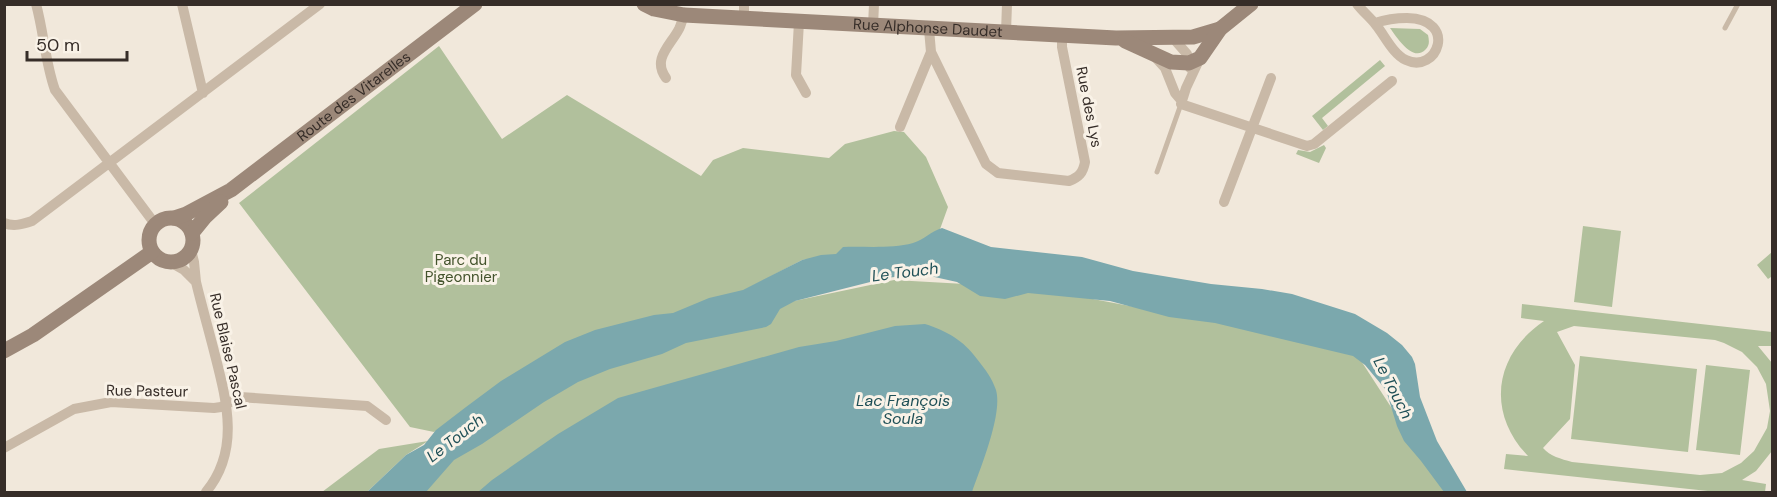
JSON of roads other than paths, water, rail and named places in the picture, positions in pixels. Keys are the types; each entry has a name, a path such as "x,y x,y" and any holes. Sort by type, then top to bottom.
{"main road":[{"name":"Route des Vitarelles","path":"192,233 231,190 475,4"},
{"name":"Rue Alphonse Daudet","path":"644,4 654,9 684,15 744,11 799,22 1116,38 1173,38 1220,29"},
{"path":"1116,38 1171,62 1194,65 1220,29 1247,6"},
{"name":"Route des Vitarelles","path":"174,218 231,190"},
{"path":"167,218 174,218 185,223 192,233 193,245 183,258 170,262 163,261 152,252 148,240 149,234 155,224 167,218"},
{"path":"4,351 33,334 152,252"}],"street":[{"path":"36,4 49,74 55,90 155,224"},
{"path":"182,4 203,93"},
{"path":"4,223 23,225 32,221 320,4"},
{"path":"873,26 874,4"},
{"path":"1006,32 1007,4"},
{"path":"1357,4 1375,23 1398,54 1406,60 1416,63 1426,61 1436,52 1439,41 1436,30 1426,21 1389,17 1375,23"},
{"path":"666,78 661,72 659,63 684,15"},
{"path":"799,22 796,75 806,93"},
{"name":"Rue des Lys","path":"928,29 931,52 986,164 998,173 1069,181 1078,177 1084,170 1085,162 1062,47 1062,35"},
{"path":"1173,38 1194,65 1181,102"},
{"name":"Rue des Lys","path":"900,127 931,52"},
{"path":"1153,55 1165,68 1181,102 1307,146 1314,144 1392,81"},
{"path":"1224,202 1271,78"},
{"name":"Rue Blaise Pascal","path":"191,250 196,282 227,404 229,430 227,449 216,477 206,492"},
{"name":"Rue Blaise Pascal","path":"170,262 184,270 196,282"},
{"name":"Rue Pasteur","path":"4,448 74,409 111,402 214,408 240,397 367,406 386,420"}],"lane":[{"path":"1725,28 1738,4"},
{"path":"1157,172 1181,102"}],"water":[{"name":"Le Touch","path":"942,228 991,247 1082,257 1133,271 1292,294 1355,314 1387,333 1412,357 1420,397 1437,441 1467,492 1444,492 1404,441 1386,390 1365,365 1353,356 1215,323 1169,317 1110,301 1028,293 1005,299 980,296 957,282 921,274 886,278 795,301 780,309 771,324 766,327 686,343 662,354 610,369 578,382 454,460 426,492 367,492 406,455 424,445 436,430 466,407 501,381 565,342 595,330 654,315 673,313 709,298 743,290 802,260 836,254 843,247 905,245 917,242"},
{"name":"Lac François Soula","path":"925,324 947,333 966,346 985,370 996,390 994,427 972,492 478,492 558,434 618,398 799,347 836,341 895,326"}],"park label":[{"name":"Parc du Pigeonnier","path":"461,268"}]}
